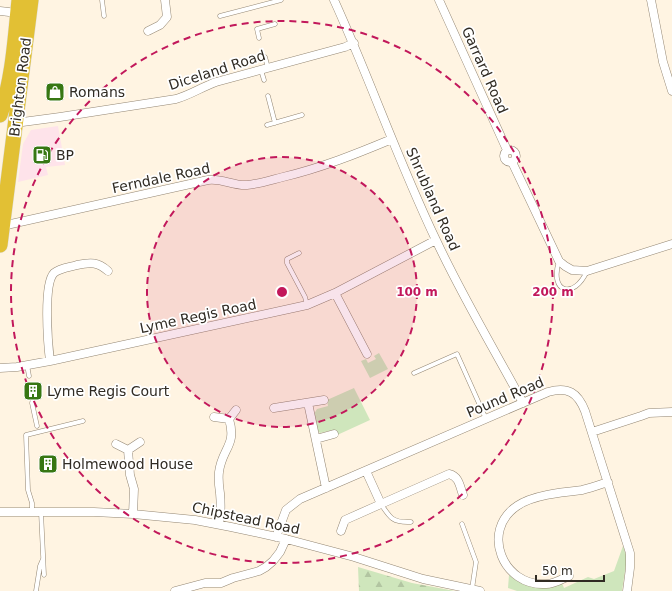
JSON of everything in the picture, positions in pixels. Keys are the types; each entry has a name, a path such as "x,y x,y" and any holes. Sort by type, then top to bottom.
{"highway":[{"path":"0,115 5,103 13,57 19,0"},
{"name":"Brighton Road","path":"0,245 31,0"},
{"name":"Brighton Road","path":"0,96 6,8"}],"street":[{"path":"148,31 160,25 167,17 165,0"},
{"name":"Shrubland Road","path":"334,0 354,43 392,139 436,240 523,403"},
{"name":"Garrard Road","path":"439,0 507,150 504,153 505,160 512,162 559,260"},
{"path":"651,0 663,62 672,91"},
{"name":"Diceland Road","path":"15,122 60,117 176,99 187,96 206,85 354,43"},
{"name":"Ferndale Road","path":"2,226 208,180 220,179 245,185 270,180 331,164 392,139"},
{"name":"Lyme Regis Road","path":"0,368 50,361 307,305 335,293 436,240"},
{"path":"559,260 572,270 587,272 672,244"},
{"path":"50,361 48,346 48,291 50,279 55,272 85,263 102,265 108,271"},
{"path":"335,293 367,354"},
{"name":"Pound Road","path":"276,537 286,510 300,499 523,403 558,389 566,390 574,393 582,402 630,553 627,591"},
{"path":"274,408 324,400"},
{"path":"308,403 326,488"},
{"path":"229,419 236,410"},
{"path":"592,432 649,413 672,412"},
{"path":"214,417 229,419"},
{"path":"219,524 221,514 218,482 219,472 221,461 232,440 232,430 229,419"},
{"path":"316,439 334,434"},
{"path":"128,450 140,442"},
{"path":"116,444 128,450"},
{"path":"128,450 130,475 134,489 133,514"},
{"path":"366,471 381,504"},
{"path":"341,531 345,520 450,474 454,475 456,478 463,495"},
{"path":"569,576 548,584 538,584 522,579 514,573 507,567 499,547 498,539 501,523 508,513 518,505 554,493 582,490 608,482"},
{"name":"Chipstead Road","path":"0,512 41,511 133,514 176,517 219,524 286,539 354,557 423,579 476,590"},
{"path":"175,591 205,582 222,587 233,578 259,571 277,557 286,539"}],"lane":[{"path":"102,0 104,16"},
{"path":"220,16 281,0"},
{"path":"259,38 257,29 275,24"},
{"path":"264,80 265,57"},
{"path":"268,96 275,123"},
{"path":"267,125 302,115"},
{"path":"299,252 287,260 287,263 305,297 307,305"},
{"path":"559,260 556,271 556,279 561,288 573,288 583,279 587,272"},
{"path":"414,373 457,354 486,419"},
{"path":"26,365 29,376"},
{"path":"33,399 32,404 37,426"},
{"path":"32,512 32,503 28,490 26,435 83,421"},
{"path":"381,504 390,518 401,522 411,522"},
{"path":"41,511 44,575"},
{"path":"462,524 476,562 476,590"},
{"path":"36,591 40,566 43,559"}],"shaded area":[{"name":"BP","path":"58,126 65,165 46,167 48,175 18,182 23,144 31,130"}],"green space":[{"path":"379,353 388,369 370,378 361,361 366,359 368,363 376,359 374,356"},
{"path":"354,388 370,420 335,436 333,430 320,433 318,431 314,414 317,409 328,406 327,400"},
{"path":"623,546 627,558 622,591 517,591 508,588 509,575 522,583 540,587 562,583 564,588 588,577 594,579 614,571"},
{"path":"358,567 412,583 455,591 359,591"}],"place":[{"name":"Romans","path":"55,92"},
{"name":"BP","path":"42,155"},
{"name":"Lyme Regis Court","path":"33,391"},
{"name":"Holmewood House","path":"48,464"}]}
